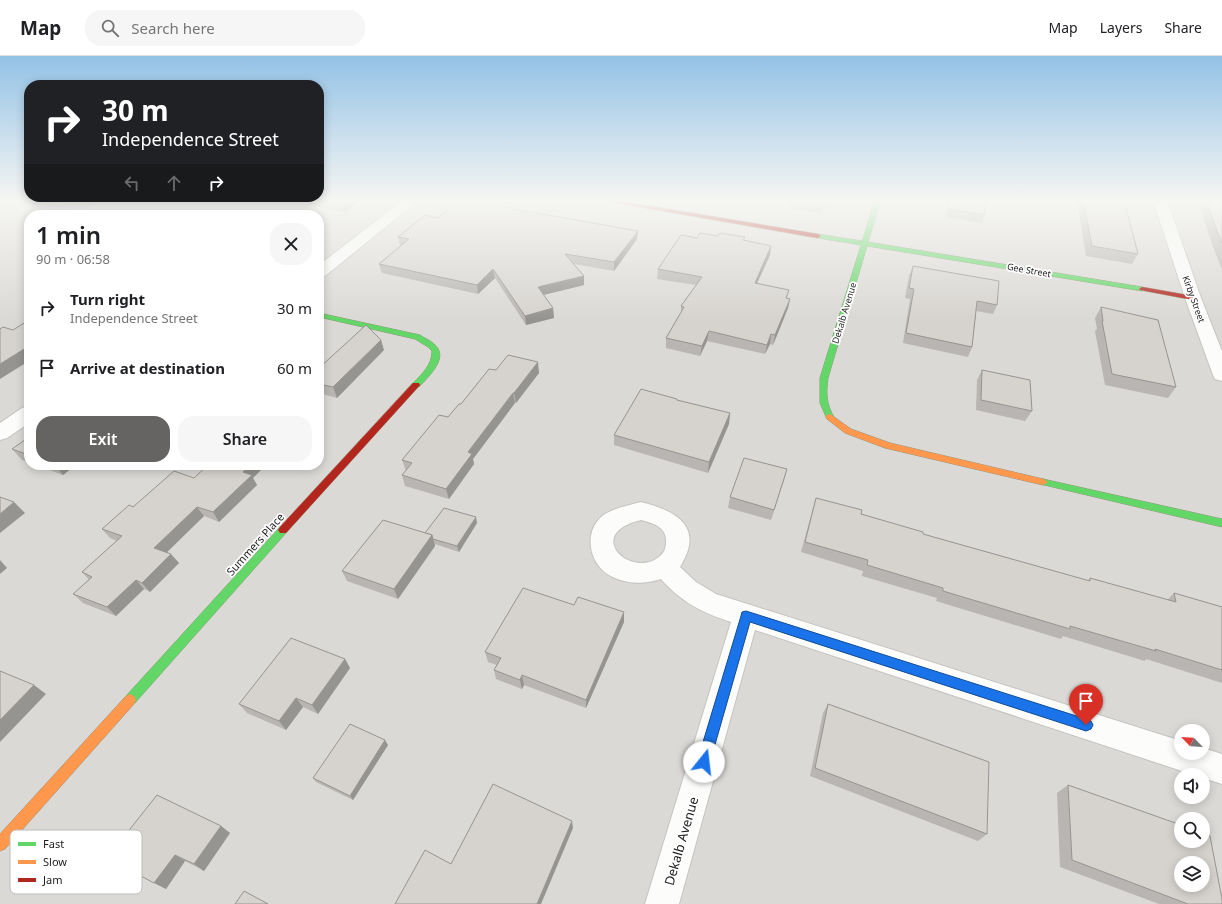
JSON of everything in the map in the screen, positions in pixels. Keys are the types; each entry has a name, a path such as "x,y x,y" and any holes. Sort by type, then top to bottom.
{"street":[{"path":"324,269 362,240"},
{"name":"Gee Street","path":"844,240 1193,298"},
{"name":"Dekalb Avenue","path":"867,240 824,378 822,400 826,410 835,424 859,436 888,446 1222,523"},
{"name":"Kirby Street","path":"1173,240 1222,376"},
{"name":"Summers Place","path":"13,830 433,366 438,357 436,348 430,343 417,337 324,316"},
{"path":"0,433 24,416"},
{"path":"665,567 682,585 697,597 715,606 1222,769"},
{"name":"Dekalb Avenue","path":"662,904 746,616"},
{"name":"Summers Place","path":"0,844 10,833"}],"shaded area":[{"path":"0,240 24,240 24,470 324,470 324,240 1222,240 1222,904 0,904"}],"building":[{"path":"408,240 631,240 614,262 565,254 584,276 538,287 553,308 525,316 493,269 477,285 379,264"},
{"path":"678,240 743,240 771,246 755,283 789,290 786,298 790,299 775,335 771,334 767,345 709,331 702,346 666,338 684,307 681,306 702,277 658,269"},
{"path":"1091,240 1134,240 1138,254 1092,246"},
{"path":"913,266 999,281 997,305 977,301 972,347 906,333 914,289 909,288"},
{"path":"1101,307 1158,320 1176,387 1112,374 1102,321"},
{"path":"24,323 24,349 0,364 0,329 3,327 13,330"},
{"path":"366,325 381,340 333,387 324,385 324,363"},
{"path":"508,355 538,362 468,452 472,454 446,489 402,475 412,463 402,460 439,415 448,417 459,404 461,404 489,369 496,370"},
{"path":"982,370 1030,380 1032,411 981,400"},
{"path":"641,389 677,400 730,413 709,462 614,435"},
{"path":"24,441 24,453 12,449"},
{"path":"744,458 787,469 774,510 730,497"},
{"path":"203,470 245,470 243,472 252,475 213,512 197,507 154,548 171,554 142,583 136,580 107,607 73,594 92,577 82,572 122,536 102,529 129,505 133,507 174,471 194,478"},
{"path":"0,497 14,502 0,514"},
{"path":"816,498 862,510 861,514 923,532 923,534 1090,581 1090,578 1176,602 1174,593 1222,607 1222,670 1155,649 1156,651 1070,626 1070,629 943,591 943,588 867,565 868,560 805,542"},
{"path":"444,508 476,517 457,546 433,539 432,535 425,533"},
{"path":"383,520 432,535 394,589 342,571"},
{"path":"523,588 574,605 578,597 624,612 586,700 522,675 520,680 494,670 501,658 485,652"},
{"path":"291,638 345,659 312,705 296,698 279,721 239,704"},
{"path":"0,671 34,685 0,720"},
{"path":"828,704 989,762 987,834 815,768"},
{"path":"350,724 385,740 350,796 313,778"},
{"path":"493,784 572,821 537,904 395,904 425,850 451,864"},
{"path":"1068,785 1174,823 1174,848 1210,848 1210,836 1222,904 1188,904 1072,860"},
{"path":"157,795 221,826 194,864 175,855 154,883 142,877 142,830 129,830"},
{"path":"244,891 268,904 235,904"}],"traffic: fast":[{"path":"840,240 1142,289"},
{"path":"830,417 825,408 823,398 824,378 866,240"},
{"path":"324,316 417,337 431,345 436,351 435,361 430,370 416,385"},
{"path":"1043,482 1222,523"},
{"path":"130,700 283,530"}],"traffic: slow":[{"path":"830,417 848,431 888,446 1043,482"},
{"path":"13,830 130,700"},
{"path":"0,844 10,833"}],"traffic: jam":[{"path":"1142,289 1193,298"},
{"path":"283,530 416,385"}],"route":[{"path":"704,762 746,616 1086,725"}]}
